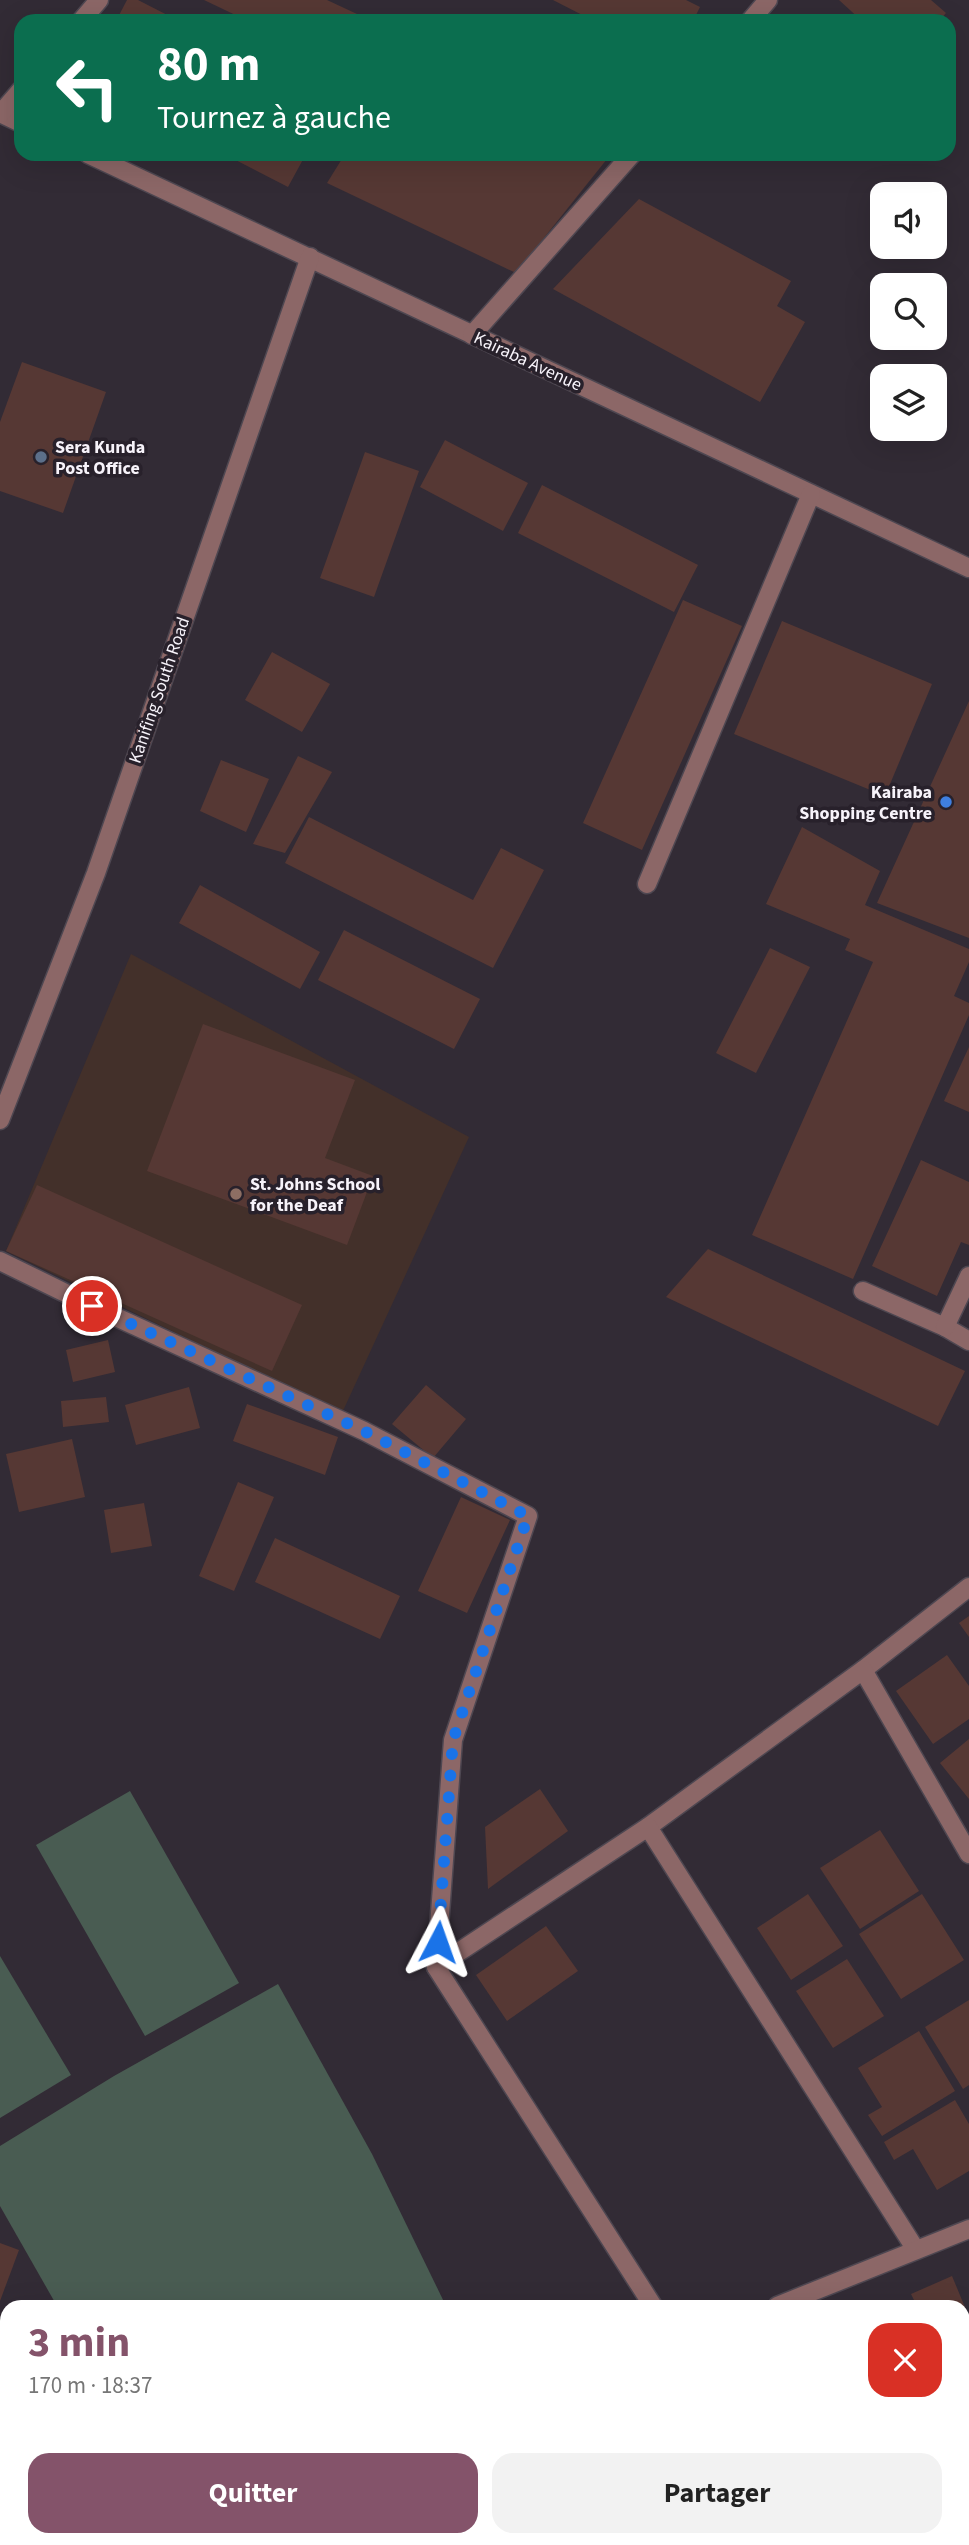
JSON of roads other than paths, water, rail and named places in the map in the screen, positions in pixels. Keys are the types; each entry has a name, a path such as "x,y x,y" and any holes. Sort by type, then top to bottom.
{"street":[{"path":"87,14 99,0"},
{"path":"756,14 768,0"},
{"path":"0,113 14,98"},
{"name":"Kairaba Avenue","path":"103,161 969,568"},
{"path":"472,335 626,161"},
{"name":"Kanifing South Road","path":"0,1119 96,873 310,257"},
{"path":"647,884 811,494"},
{"path":"0,1261 364,1431 528,1516 453,1740 436,1967 649,2300"},
{"path":"945,1328 969,1276"},
{"path":"863,1292 969,1341"},
{"path":"436,1967 648,1827 863,1670 969,1587"},
{"path":"863,1670 969,1854"},
{"path":"648,1827 916,2250"},
{"path":"792,2300 969,2229"}],"place":[{"name":"Sera Kunda Post Office","path":"41,457"},
{"name":"Kairaba Shopping Centre","path":"946,802"},
{"name":"St. Johns School for the Deaf","path":"236,1194"}]}
